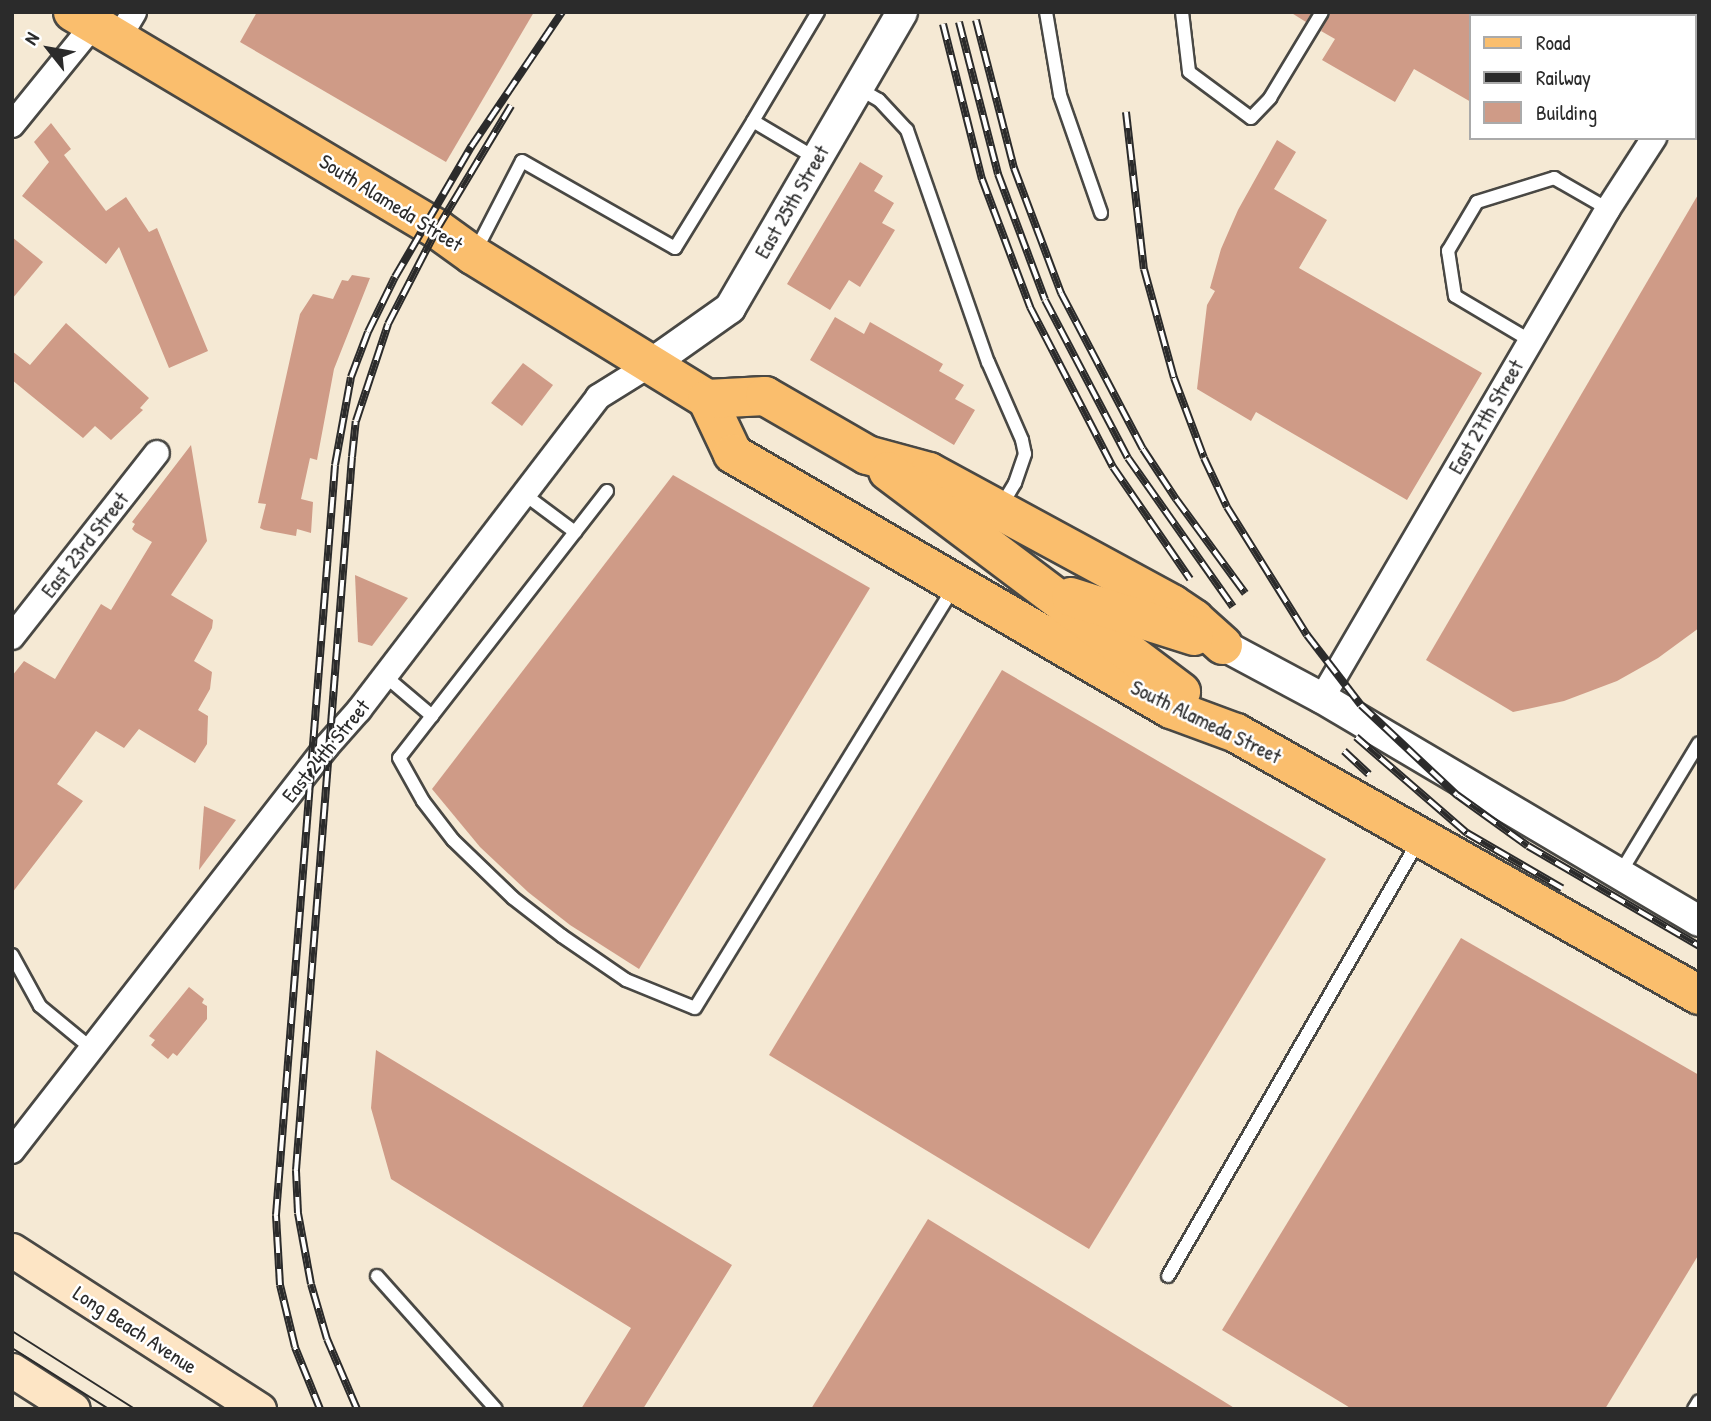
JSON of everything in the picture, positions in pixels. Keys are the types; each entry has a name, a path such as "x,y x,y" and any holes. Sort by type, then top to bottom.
{"main road":[{"name":"South Alameda Street","path":"105,22 706,399 733,454 1171,709 1236,733 1699,995"},
{"path":"706,399 765,396 867,455 1236,733"},
{"path":"867,455 929,472 1000,508 1187,614 1223,645"},
{"path":"872,536 1223,645"},
{"name":"Long Beach Avenue","path":"12,1250 259,1409"},
{"path":"12,1370 73,1409"}],"street":[{"name":"East 25th Street","path":"651,363 730,308 902,12"},
{"path":"12,125 105,22"},
{"name":"East 27th Street","path":"1322,698 1608,209 1653,140"},
{"name":"East 24th Street","path":"12,1151 385,676 598,397 651,363"},
{"name":"East 23rd Street","path":"12,637 157,453"},
{"path":"1223,645 1322,698 1699,921"}],"lane":[{"path":"473,255 522,161 675,248 818,12"},
{"path":"1046,12 1060,95 1101,214"},
{"path":"1182,12 1189,72 1251,118 1270,98 1322,12"},
{"path":"858,88 879,100 907,130 988,362 1023,440 1025,454 1015,483 1000,508"},
{"path":"753,121 817,159"},
{"path":"1531,341 1455,296 1448,251 1476,202 1554,178 1608,209"},
{"path":"607,491 399,758 423,801 453,840 496,882 562,936 626,980 695,1008 956,584"},
{"path":"524,494 575,531"},
{"path":"385,676 432,716"},
{"path":"1619,875 1699,743"},
{"path":"1168,1276 1420,837"},
{"path":"12,955 40,1006 92,1049"},
{"path":"377,1276 496,1409"},
{"path":"1694,1409 1699,1401"}],"building":[{"path":"257,12 534,12 446,162 240,42"},
{"path":"1290,12 1312,12 1306,22"},
{"path":"1331,12 1471,12 1470,101 1414,69 1395,102 1322,60 1335,39 1321,31"},
{"path":"51,123 71,149 64,155 106,211 126,197 149,232 157,228 208,351 169,368 119,247 106,264 22,196 49,162 34,142"},
{"path":"1277,140 1296,152 1274,189 1327,220 1299,268 1482,373 1407,500 1256,412 1251,421 1197,389 1207,305 1215,291 1210,288 1221,249 1238,210"},
{"path":"860,162 883,176 874,191 894,203 882,223 895,230 860,287 849,280 830,310 787,284"},
{"path":"1699,193 1699,628 1658,658 1617,681 1564,701 1513,712 1426,660"},
{"path":"12,237 43,262 12,299"},
{"path":"352,275 370,278 334,369 317,460 310,458 301,499 313,502 311,533 297,529 296,536 264,530 260,528 266,504 258,503 300,314 313,294 333,299 342,280 348,281"},
{"path":"835,317 864,334 870,322 943,364 939,371 964,385 955,399 975,410 954,445 810,360"},
{"path":"66,323 149,398 140,408 143,410 111,440 95,426 83,438 12,380 12,351 30,365"},
{"path":"523,363 553,385 522,426 491,403"},
{"path":"191,445 207,541 171,595 213,620 212,628 194,661 212,672 210,689 198,710 208,716 207,744 195,763 139,729 124,748 96,731 57,784 83,801 12,893 12,676 24,661 55,679 101,604 111,610 152,542 132,529 135,524 132,522"},
{"path":"673,475 870,588 639,969 570,925 528,892 480,847 432,789"},
{"path":"355,575 408,598 372,646 358,642"},
{"path":"1002,670 1326,859 1089,1249 769,1055"},
{"path":"204,806 236,820 199,870"},
{"path":"1461,938 1699,1075 1699,1254 1605,1409 1352,1409 1222,1330"},
{"path":"189,987 204,999 202,1003 207,1006 207,1019 177,1056 173,1053 168,1059 151,1045 155,1040 149,1036"},
{"path":"376,1050 732,1265 643,1409 581,1409 631,1328 391,1179 371,1108"},
{"path":"928,1219 1236,1409 811,1409"}],"tram line":[{"path":"12,1331 135,1409"},
{"path":"12,1348 109,1409"}],"railway":[{"path":"320,1409 295,1347 280,1285 276,1215 335,465 351,377 368,332 395,277 471,147 562,12"},
{"path":"976,20 1014,168 1061,293 1143,449 1245,593"},
{"path":"959,22 998,174 1045,300 1128,458 1233,607"},
{"path":"943,24 982,179 1030,307 1113,467 1190,579"},
{"path":"357,1409 327,1339 311,1284 298,1213 296,1170 356,421 388,324 437,229 511,106"},
{"path":"1126,112 1144,269 1174,378 1204,458 1227,507 1307,635 1361,705 1457,795 1528,846 1699,946"},
{"path":"1356,737 1467,833 1562,888"},
{"path":"1344,751 1369,774"}]}
